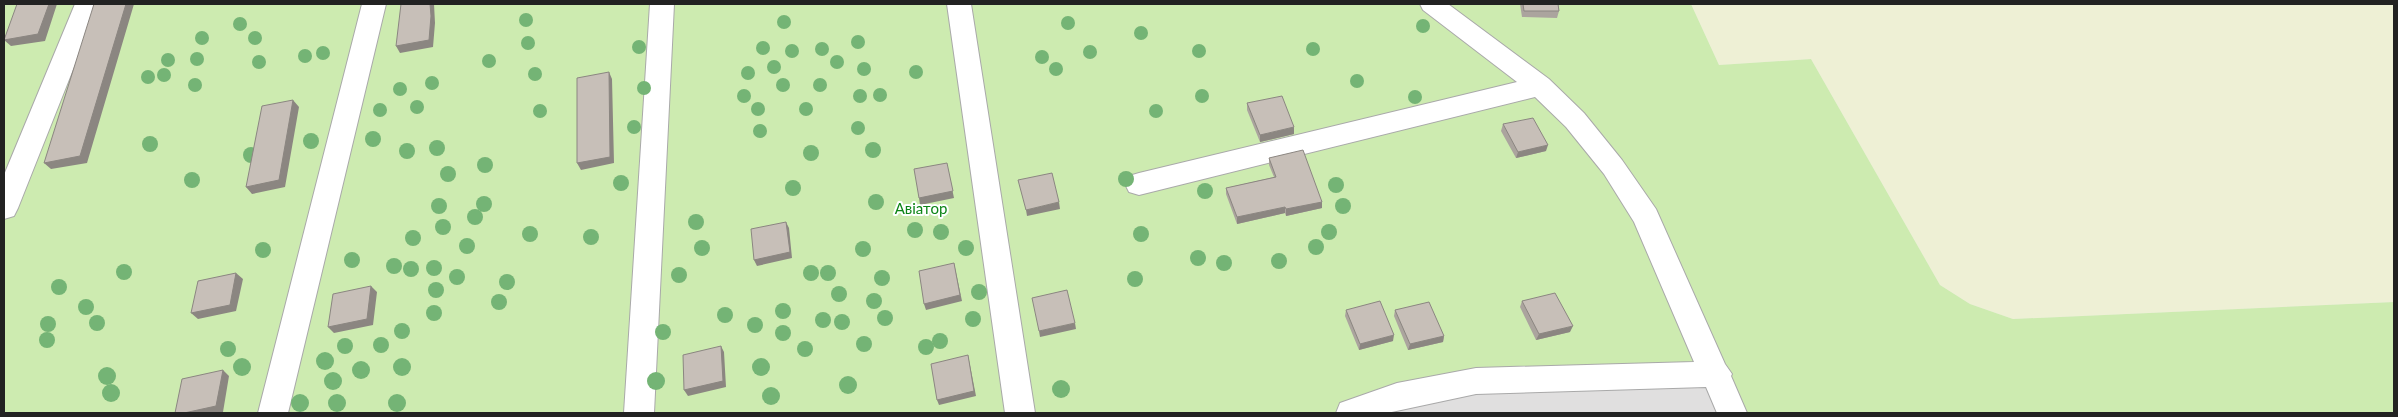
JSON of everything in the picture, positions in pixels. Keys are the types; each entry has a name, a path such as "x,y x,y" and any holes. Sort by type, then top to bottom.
{"street":[{"path":"4,208 87,4"},
{"path":"273,413 374,4"},
{"path":"639,413 662,4"},
{"path":"959,4 1020,413"},
{"path":"1432,4 1540,86 1575,120 1613,167 1646,217 1717,374 1732,413"},
{"path":"1139,184 1540,86"},
{"path":"1351,413 1397,396 1476,380 1717,374"}],"shaded area":[{"path":"1717,374 1732,413 1351,413 1397,396"}],"green space":[{"name":"Авіатор","path":"4,4 1691,4 1719,65 1811,59 1940,285 1970,304 2013,319 2394,302 2394,413 1732,413 1716,374 1397,396 1351,413 4,413"},
{"path":"1691,4 2394,4 2394,302 2013,319 1970,304 1940,285 1811,59 1719,65"}],"building":[{"path":"17,4 49,4 38,34 4,40"},
{"path":"94,4 126,4 80,156 44,163"},
{"path":"401,4 430,4 429,40 396,46"},
{"path":"1523,4 1558,4 1559,11 1524,11"},
{"path":"609,72 610,157 577,163 577,78"},
{"path":"1282,96 1294,127 1260,135 1247,103"},
{"path":"293,100 279,180 246,187 262,106"},
{"path":"1533,118 1548,145 1518,152 1503,124"},
{"path":"1303,150 1322,202 1286,209 1285,207 1237,217 1226,188 1276,177 1269,158"},
{"path":"947,163 953,191 919,198 914,169"},
{"path":"1052,173 1059,202 1026,210 1018,180"},
{"path":"786,222 790,252 754,260 751,229"},
{"path":"954,263 960,295 924,304 919,271"},
{"path":"236,273 230,305 191,313 198,281"},
{"path":"371,286 367,319 328,327 333,294"},
{"path":"1067,290 1075,323 1039,331 1032,298"},
{"path":"1555,293 1573,326 1539,334 1522,301"},
{"path":"1380,301 1394,335 1360,344 1346,310"},
{"path":"1429,302 1444,336 1410,344 1395,310"},
{"path":"721,346 723,381 684,390 683,355"},
{"path":"968,355 974,391 937,400 931,364"},
{"path":"223,370 216,406 184,413 175,413 182,379"}]}
